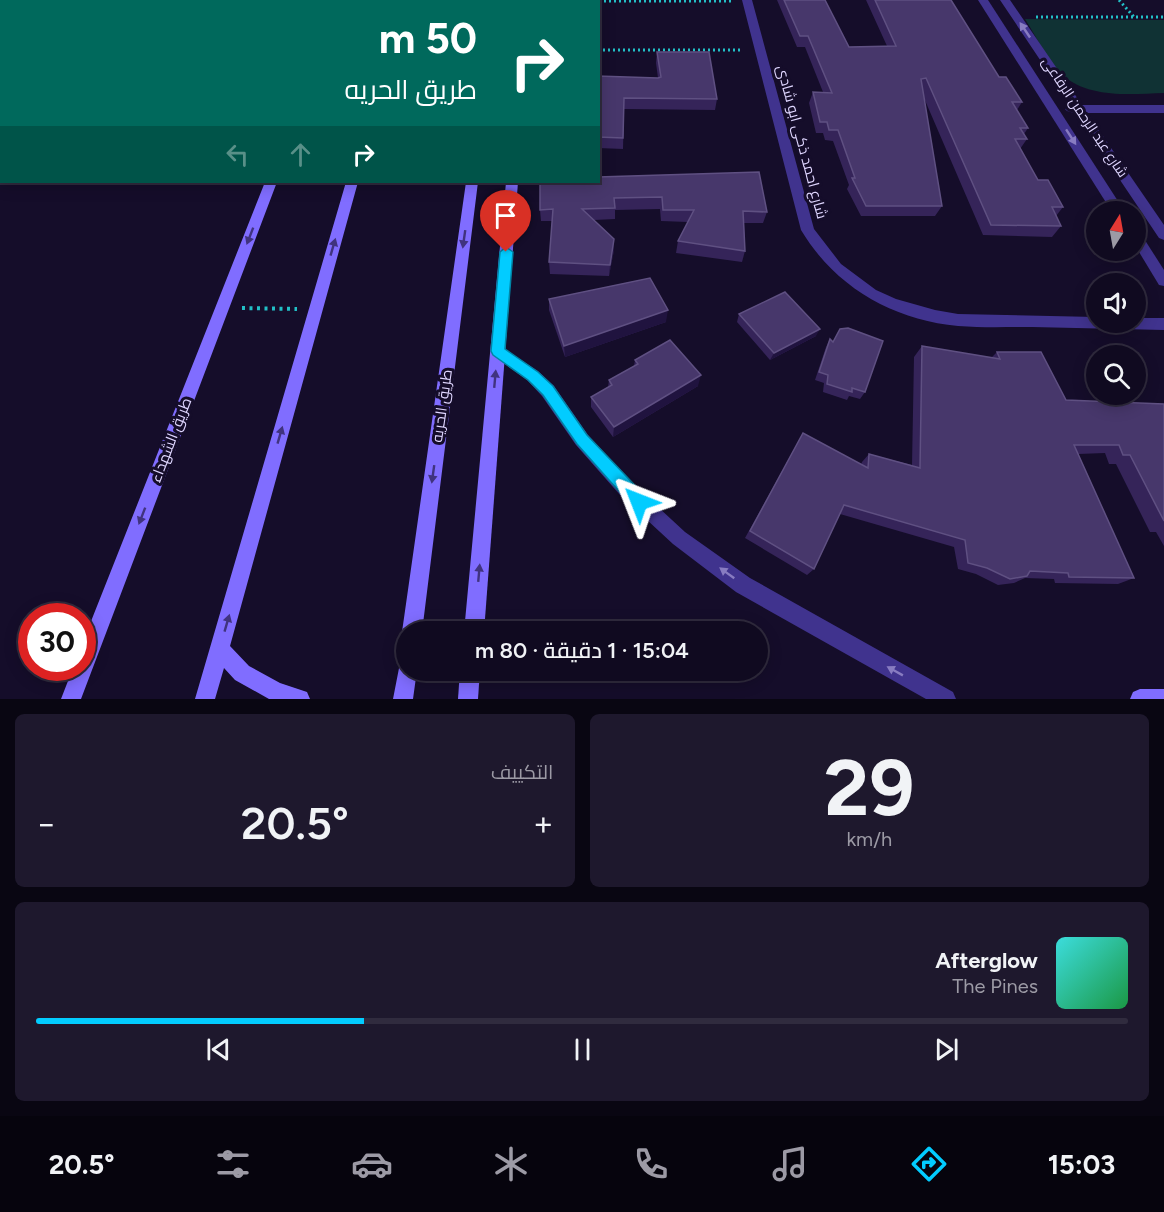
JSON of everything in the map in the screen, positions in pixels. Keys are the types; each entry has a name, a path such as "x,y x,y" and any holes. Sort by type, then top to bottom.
{"street":[{"name":"شارع احمد ذكى ابو شادى","path":"747,0 808,230 832,266 852,282 876,297 902,308 949,319 1164,324"},
{"name":"شارع عبد الرحمن الرفاعى","path":"983,0 1112,201"},
{"name":"شارع عبد الرحمن الرفاعى","path":"1005,0 1164,235"},
{"path":"1053,109 1164,108"},
{"name":"طريق الشهداء","path":"71,699 271,183"},
{"path":"205,699 352,183"},
{"name":"طريق الحريه","path":"413,621 472,183"},
{"path":"475,621 512,183"},
{"path":"1146,253 1164,281"},
{"path":"498,351 533,376 548,391 582,440 626,489 679,538 743,585 946,699"},
{"path":"219,649 242,673 276,692 300,699"},
{"path":"403,699 405,681"},
{"path":"468,699 469,681"},
{"path":"1140,699 1164,699"}],"path":[{"path":"600,1 747,0"},
{"path":"1119,0 1134,17"},
{"path":"1017,17 1164,17"},
{"path":"600,50 760,50"},
{"path":"222,307 316,309"}],"green space":[{"path":"1025,19 1164,20 1164,93 1110,93 1084,88 1072,82 1057,69"}],"building":[{"path":"784,0 825,0 849,47 896,46 875,0 951,0 999,77 1006,77 1022,102 1012,102 1028,128 1020,128 1027,139 1015,139 1038,180 1048,180 1063,207 1052,207 1061,226 991,225 926,78 921,79 942,206 866,206 852,178 855,178 838,130 829,130 827,122 820,122 813,92 832,93 808,36 800,36"},
{"path":"657,52 709,52 717,99 624,98 623,138 600,137 600,76 661,77"},
{"path":"759,172 767,212 743,211 745,251 678,241 694,210 663,210 662,197 614,198 615,208 582,209 614,239 610,265 549,262 553,209 540,210 540,183 600,183 600,177"},
{"path":"650,278 668,310 564,346 549,299"},
{"path":"785,292 820,329 774,353 739,314"},
{"path":"848,328 883,341 865,392 852,388 852,392 827,384 828,375 819,372 830,339 833,342 840,329"},
{"path":"670,340 701,375 614,427 591,397 612,385 609,380 638,364 635,360"},
{"path":"922,346 1000,359 997,352 1041,352 1066,400 1086,401 1086,405 1164,404 1164,521 1130,455 1123,455 1119,445 1074,445 1134,578 1069,577 1068,573 1030,571 1027,576 1010,579 987,568 968,563 965,540 844,505 814,569 750,531 803,433 868,468 869,454 920,468"}],"route":[{"path":"506,252 498,351 533,376 548,391 582,440 639,502"}]}
